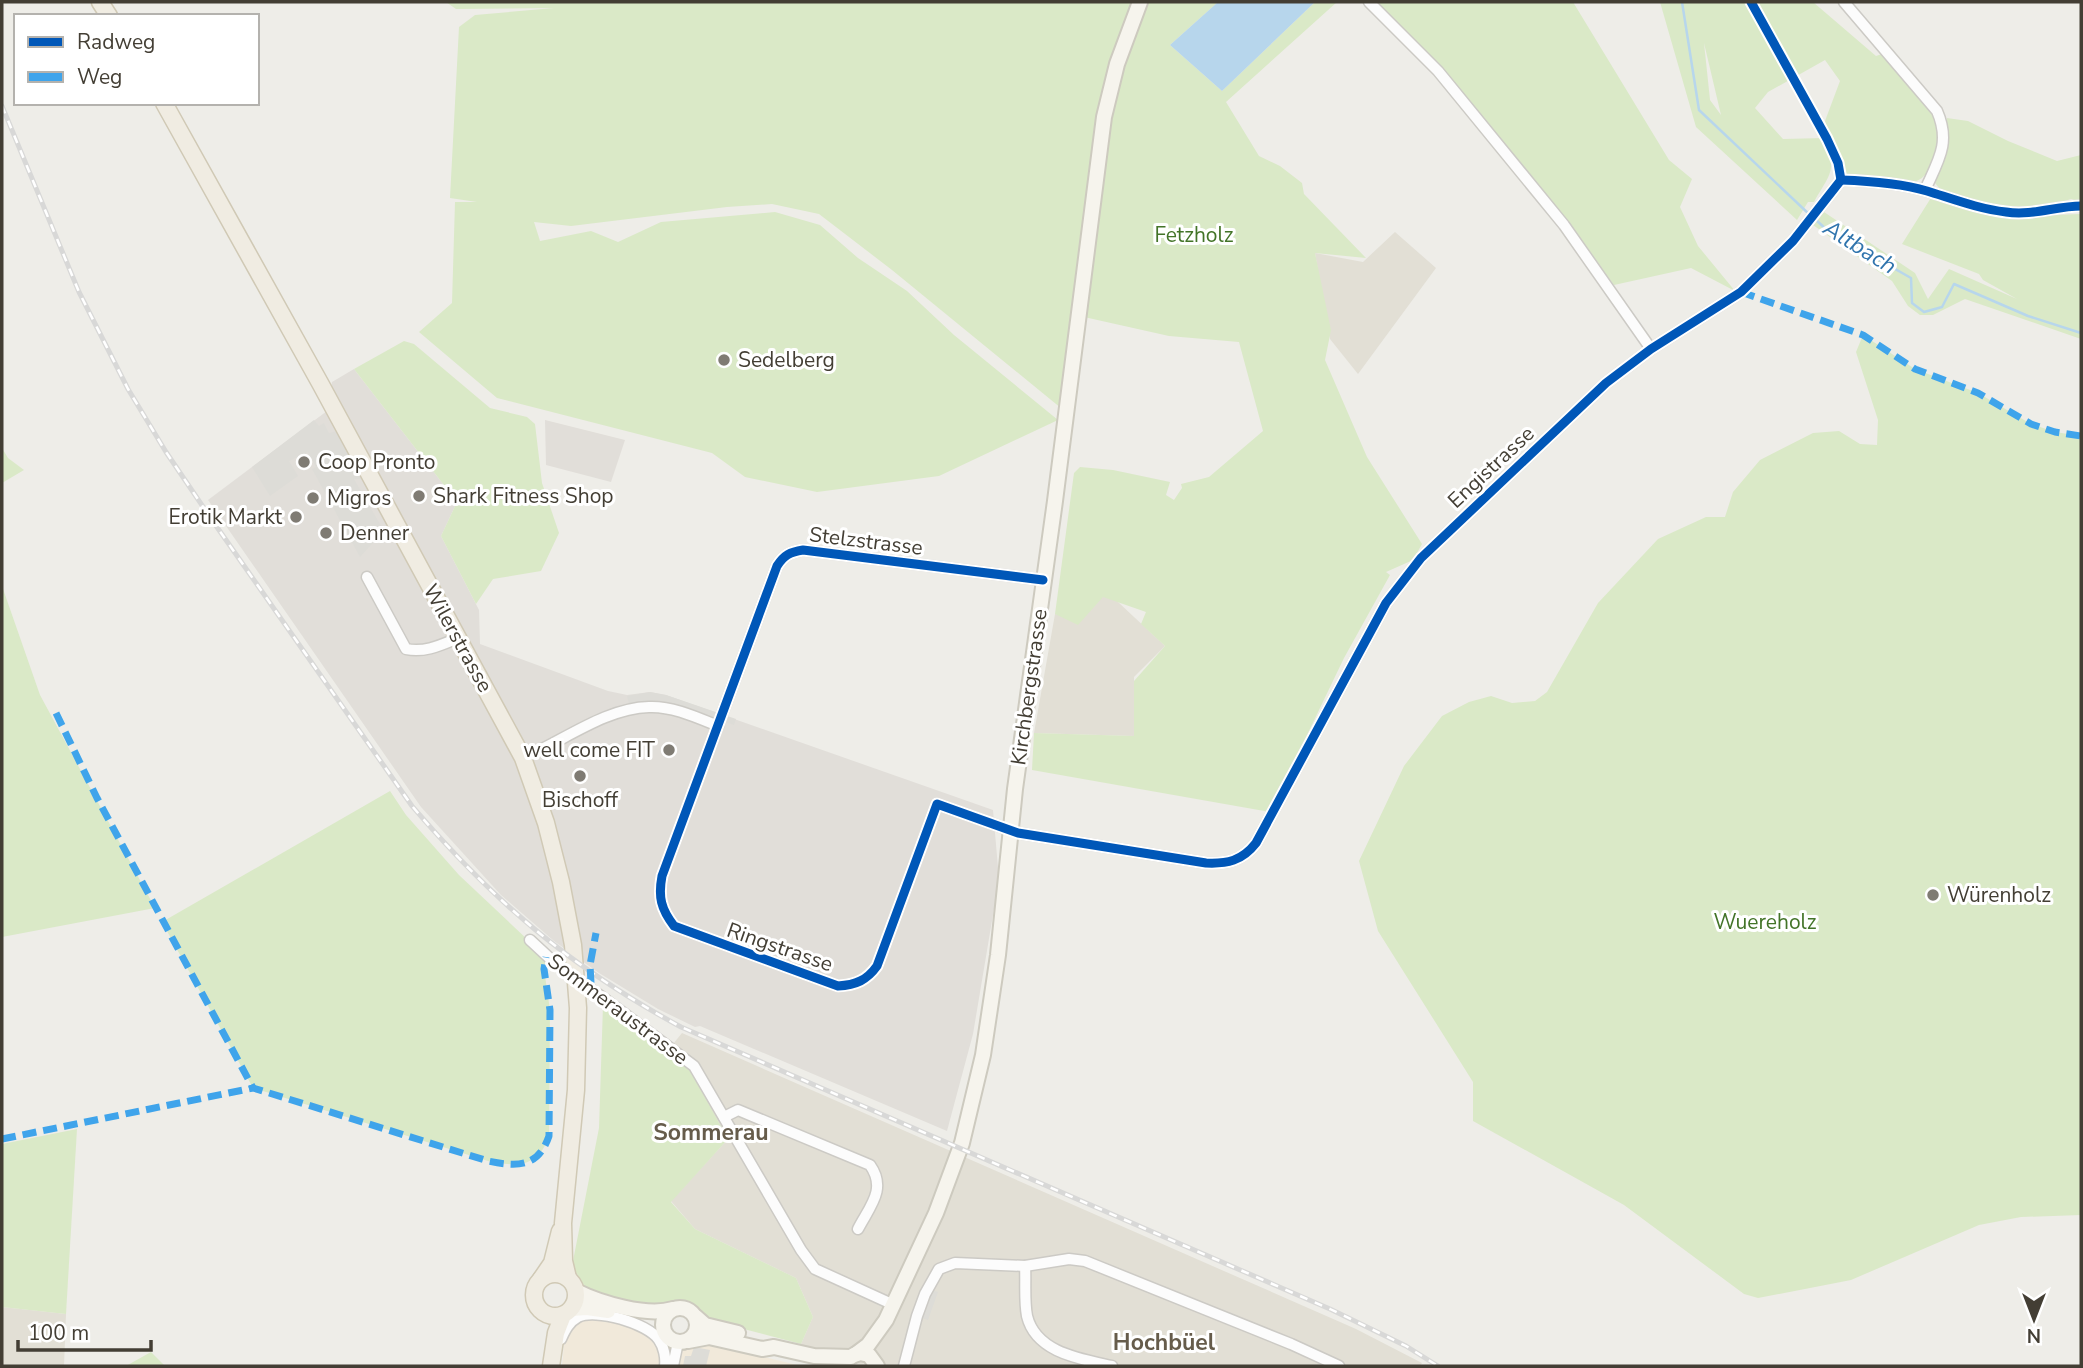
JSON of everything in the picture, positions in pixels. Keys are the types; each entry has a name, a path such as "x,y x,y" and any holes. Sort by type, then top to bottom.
{"main road":[{"name":"Kirchbergstrasse","path":"851,1359 868,1345 886,1320 947,1186 962,1143 989,1021 1010,831 1104,117 1118,64 1140,2"},
{"name":"Wilerstrasse","path":"165,105 523,758 546,823 560,874 573,945 578,1008 578,1049 564,1223 564,1261 572,1284"},
{"name":"Wilerstrasse","path":"541,1279 552,1263 556,1240 564,1223"},
{"path":"552,1364 546,1350 547,1324 534,1297 541,1279 555,1274 600,1301 648,1312 688,1309 705,1325 766,1340 774,1347"},
{"path":"552,1364 556,1333 577,1297 572,1284"},
{"path":"544,1313 556,1316 587,1308 653,1322 668,1337 683,1341 709,1337 762,1349 774,1347 814,1356 851,1359 865,1353 876,1364"},
{"path":"665,1332 663,1320 673,1309"},
{"path":"683,1341 696,1332 696,1317"},
{"name":"Kirchbergstrasse","path":"876,1364 886,1320"},
{"path":"814,1356 835,1366"}],"street":[{"path":"1369,2 1438,71 1564,225 1651,349"},
{"path":"1844,2 1937,111 1945,138 1925,190"},
{"name":"Engistrasse","path":"1010,831 1206,863 1224,864 1237,860 1250,851 1386,603 1421,558 1606,383 1651,349 1741,292 1793,242 1841,180 1868,181 1925,190 1959,202 2003,212 2038,213 2081,206"},
{"name":"Stelzstrasse","path":"718,726 777,566 783,556 792,551 803,550 1043,580"},
{"path":"367,577 407,649 416,652 427,650 458,638"},
{"path":"523,758 622,711 651,706 718,726"},
{"name":"Ringstrasse","path":"718,726 662,876 659,892 661,906 674,926 699,937 838,986 852,985 870,975 877,966 937,804 1010,831"},
{"name":"Sommeraustrasse","path":"530,940 556,965 694,1066 801,1250 815,1269 894,1305"},
{"path":"724,1117 738,1111 870,1165 878,1177 878,1190 858,1229"},
{"path":"904,1366 920,1305 939,1269 955,1263 1026,1266 1069,1259 1085,1261 1339,1366"},
{"path":"1026,1266 1027,1314 1031,1327 1040,1338 1061,1353 1112,1366"},
{"path":"552,1364 570,1323 584,1315 603,1315 648,1329 659,1339 664,1350 665,1366"},
{"path":"673,1366 683,1341"}],"shaded area":[{"path":"1395,232 1436,268 1358,374 1330,339 1315,253 1363,262"},
{"path":"354,369 457,502 441,536 479,610 480,644 608,691 627,695 650,692 666,695 993,810 999,879 973,1034 947,1131 700,1026 695,1027 658,1009 599,973 554,941 501,895 421,807 208,500 327,411 332,382"},
{"path":"314,420 319,426 324,423 329,433 338,431 361,479 354,479 384,531 360,557 312,469 316,467 308,452 289,461 298,476 270,496 252,467"},
{"path":"545,420 625,440 611,482 546,465"},
{"path":"1103,588 1165,646 1134,677 1134,736 1034,733 1055,614 1079,618"},
{"path":"650,692 736,719 734,725 664,702 629,704 627,696"},
{"path":"682,1033 1356,1329 1422,1363 1420,1366 818,1366 801,1344 813,1317 796,1278 695,1229 671,1201 728,1139 673,1044"},
{"path":"931,1290 938,1292 928,1320 922,1318"},
{"path":"2,1307 66,1314 64,1366 2,1366"},
{"path":"597,1316 801,1366 562,1366 565,1337 579,1321"},
{"path":"694,1347 710,1350 706,1366 683,1366 685,1356 691,1356"}],"green space":[{"name":"Fetzholz","path":"446,2 1218,2 1170,45 1222,91 1315,2 1337,2 1226,102 1259,156 1280,166 1302,183 1304,194 1366,258 1315,253 1331,330 1325,360 1367,457 1422,544 1413,560 1386,572 1390,575 1344,658 1270,812 1032,770 1034,733 1134,736 1134,681 1165,646 1141,624 1146,612 1103,597 1078,625 1055,614 1074,473 1080,467 1113,470 1170,482 1166,495 1174,500 1182,488 1181,484 1209,477 1263,431 1239,342 1169,336 1084,317 1067,413 819,214 772,204 727,207 571,226 534,222 540,241 591,231 618,242 661,222 775,212 820,225 858,258 907,291 954,335 1058,420 939,476 817,492 745,477 712,453 497,398 419,332 452,303 455,202 477,202 450,198 459,27 475,15 554,8 456,9"},
{"path":"1374,2 1573,2 1669,160 1692,179 1680,207 1698,246 1735,291 1691,268 1614,285 1510,150 1415,43"},
{"path":"1660,2 1747,2 1788,69 1756,2 1813,2 1876,56 1885,53 1906,75 1934,114 1939,144 1929,170 1914,182 1890,182 1845,174 1825,121 1840,81 1825,60 1768,92 1755,108 1783,139 1824,138 1830,158 1830,172 1814,202 1808,202 1797,220 1696,127","holes":["1704,43 1721,115 1710,100"]},
{"path":"1947,118 1968,121 2057,161 2081,155 2081,202 2071,199 2039,209 1994,207 1944,194 1935,183 1945,148"},
{"path":"1934,193 1966,209 2028,216 2081,214 2081,339 1965,299 1933,315 1920,315 1908,306 1892,281 1813,225 1824,212 1915,273 1928,299 1949,269 2017,299 1983,280 1979,274 1902,244"},
{"name":"Wuereholz","path":"1863,335 1915,369 1978,393 2031,424 2055,432 2081,436 2081,1215 2021,1217 1979,1225 1851,1280 1758,1298 1744,1294 1624,1205 1473,1121 1473,1082 1378,931 1359,861 1404,766 1442,716 1469,702 1491,696 1512,703 1535,701 1547,692 1598,603 1658,539 1706,517 1725,517 1733,492 1760,460 1813,433 1839,431 1860,444 1877,445 1878,420 1856,352"},
{"path":"404,341 414,344 490,408 527,417 535,424 542,483 559,533 541,571 493,579 476,604 441,536 457,502 354,369"},
{"path":"2,448 8,458 24,470 2,483"},
{"path":"2,586 40,695 155,908 2,937"},
{"path":"390,791 406,815 459,875 546,957 544,969 550,1010 549,1136 533,1160 517,1164 488,1161 253,1088 162,922"},
{"path":"603,1005 690,1070 728,1139 671,1202 695,1229 796,1278 813,1317 801,1344 709,1320 685,1304 654,1308 587,1290 572,1266 599,1128"},
{"path":"77,1129 66,1314 2,1307 2,1144"},
{"path":"151,1352 165,1366 126,1366"}],"water":[{"path":"1218,2 1315,2 1222,91 1170,45"}],"waterway":[{"name":"Altbach","path":"1682,2 1699,110 1810,215"},
{"name":"Altbach","path":"1815,219 1828,231 1911,278 1912,303 1924,312 1942,307 1954,284 2028,316 2081,333"}],"railway":[{"path":"2,106 79,292 128,389 166,452 412,806 473,873 504,902 536,930 604,981 681,1027 1330,1309 1406,1346 1438,1366"}],"marked path":[{"path":"1741,292 1863,335 1915,369 1978,393 2031,424 2055,432 2081,436"},
{"path":"56,713 97,798 253,1088"},
{"path":"591,983 590,965 596,933"},
{"path":"2,1139 253,1088 488,1161 525,1163 539,1154 549,1136 550,1010 544,969 546,957"}],"cycle path":[{"path":"1751,2 1827,139 1838,163 1841,180"},
{"path":"1841,180 1906,186 2006,212 2025,213 2081,206"},
{"path":"1043,580 803,550 782,559 777,566 662,876 662,902 674,926 838,986 860,981 877,966 937,804 1018,833 1206,863 1221,863 1240,858 1256,843 1386,603 1421,558 1606,383 1651,349 1741,292 1793,241 1841,180"}],"place":[{"name":"Sedelberg","path":"724,360"},
{"name":"Coop Pronto","path":"304,462"},
{"name":"Shark Fitness Shop","path":"419,496"},
{"name":"Migros","path":"313,498"},
{"name":"Erotik Markt","path":"296,517"},
{"name":"Denner","path":"326,533"},
{"name":"well come FIT","path":"669,750"},
{"name":"Bischoff","path":"580,776"},
{"name":"Würenholz","path":"1933,895"}],"district":[{"name":"Sommerau","path":"711,1132"},
{"name":"Hochbüel","path":"1164,1342"}]}
